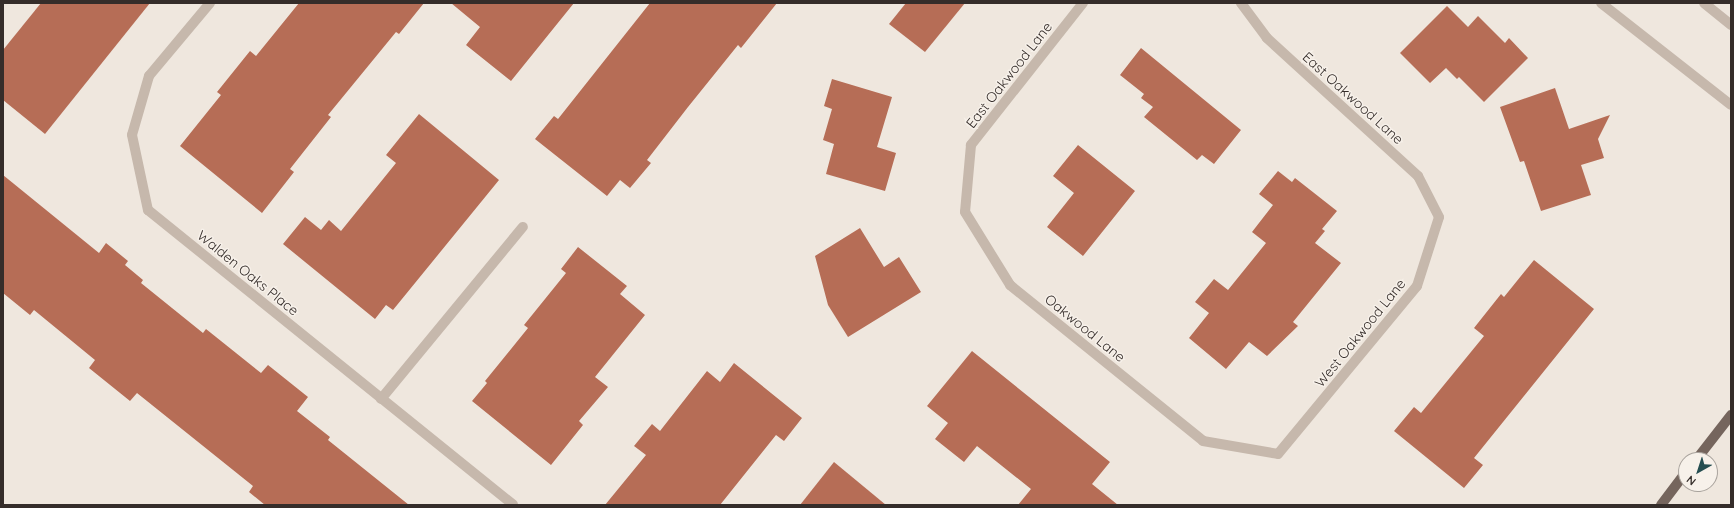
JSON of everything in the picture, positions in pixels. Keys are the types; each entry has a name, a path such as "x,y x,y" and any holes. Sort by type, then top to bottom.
{"main road":[{"path":"1702,452 1731,414"},
{"path":"1661,505 1678,483"}],"street":[{"name":"Walden Oaks Place","path":"210,3 150,76 132,135 148,210 513,505"},
{"name":"East Oakwood Lane","path":"971,145 1083,3"},
{"name":"East Oakwood Lane","path":"1241,3 1267,38 1418,176 1439,217"},
{"path":"1602,3 1731,105"},
{"path":"1704,3 1731,25"},
{"name":"Oakwood Lane","path":"971,145 966,212 1010,285 1203,441 1278,454"},
{"name":"West Oakwood Lane","path":"1278,454 1417,286 1439,217"},
{"path":"381,399 523,227"}],"building":[{"path":"41,3 150,3 45,134 3,100 3,50"},
{"path":"299,3 424,3 399,34 396,32 328,115 331,117 290,169 294,172 262,213 180,146 221,95 217,92 250,51 256,56"},
{"path":"451,3 574,3 511,81 466,45 480,27"},
{"path":"650,3 777,3 741,48 738,45 688,107 647,160 651,163 630,188 620,180 607,196 535,139 554,116 558,119"},
{"path":"906,3 965,3 925,52 889,24"},
{"path":"1447,6 1468,27 1478,16 1505,43 1509,38 1528,58 1484,102 1459,77 1457,79 1446,68 1430,83 1400,53"},
{"path":"1141,48 1241,130 1214,164 1202,155 1197,160 1144,117 1153,107 1141,98 1144,94 1120,75"},
{"path":"832,79 892,97 877,147 896,153 885,191 826,174 834,144 823,140 832,109 824,106"},
{"path":"1555,88 1569,129 1610,115 1598,139 1604,158 1581,165 1591,195 1541,211 1524,161 1520,162 1500,107"},
{"path":"419,114 499,180 393,310 386,305 375,319 283,244 305,217 321,230 329,220 341,231 396,163 386,155"},
{"path":"1078,145 1135,191 1083,256 1047,227 1074,193 1053,176"},
{"path":"1278,171 1292,182 1295,178 1337,211 1322,229 1325,231 1315,243 1341,263 1293,322 1298,326 1267,356 1249,342 1226,369 1189,338 1209,313 1195,302 1214,279 1228,290 1266,243 1252,232 1273,205 1259,194"},
{"path":"3,175 99,253 106,243 128,261 125,265 143,280 141,283 203,333 206,329 261,373 268,365 308,397 297,411 330,437 328,440 409,505 265,505 249,492 253,486 137,393 130,401 89,368 95,360 34,310 30,315 3,293"},
{"path":"860,228 884,267 899,257 921,292 848,337 828,305 815,256"},
{"path":"578,247 627,286 620,294 645,315 595,377 608,387 579,421 583,425 551,465 472,401 487,383 485,381 528,328 524,325 566,273 561,269"},
{"path":"1534,260 1594,309 1474,458 1483,465 1464,488 1394,431 1414,407 1421,413 1484,336 1474,328 1501,294 1504,297"},
{"path":"972,351 1110,462 1092,484 1118,505 1018,505 1031,489 977,446 964,462 935,439 948,423 927,406"},
{"path":"734,363 802,418 784,441 776,435 720,505 605,505 646,455 634,446 652,424 660,431 707,371 720,382"},
{"path":"834,462 886,505 800,505"}]}
